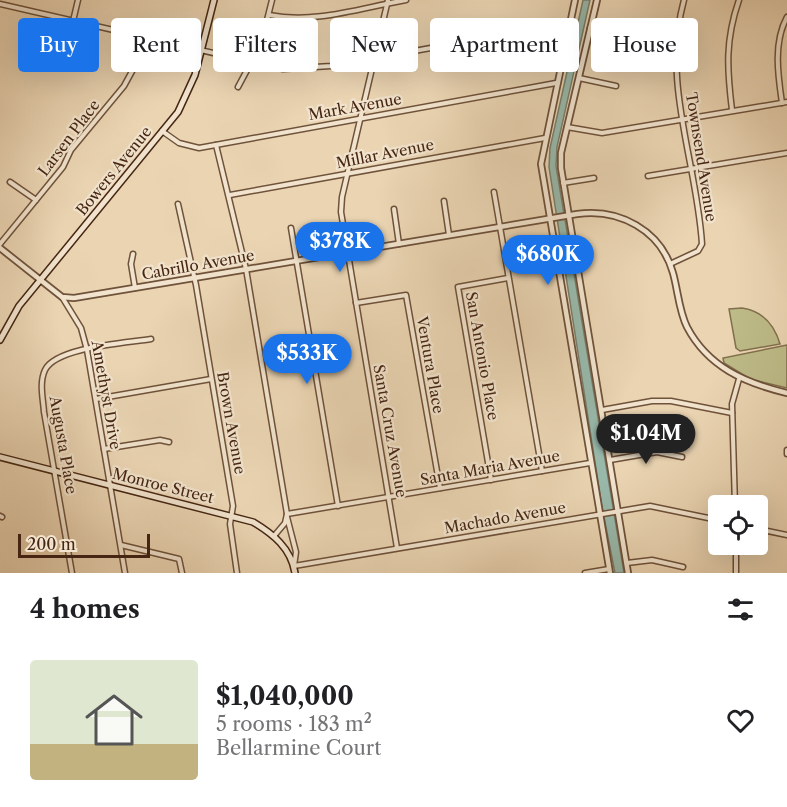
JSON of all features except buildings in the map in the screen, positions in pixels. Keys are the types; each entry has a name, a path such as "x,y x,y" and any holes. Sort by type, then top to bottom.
{"main road":[{"name":"Bowers Avenue","path":"0,340 19,306 184,101 202,51 214,0"},
{"name":"Monroe Street","path":"0,457 253,522 274,536 294,566 295,573"}],"street":[{"path":"74,18 78,0"},
{"path":"268,18 272,0"},
{"path":"269,15 295,20 406,0"},
{"path":"570,18 574,0"},
{"path":"597,0 561,153 563,216 602,410 620,511 628,573"},
{"name":"Townsend Avenue","path":"670,264 698,251 702,244 675,61 684,0"},
{"path":"732,110 726,62 731,23 738,0"},
{"name":"Santa Cruz Avenue","path":"384,18 388,2"},
{"path":"0,4 60,18"},
{"path":"567,127 602,133 784,103 778,61 779,38 787,17"},
{"path":"202,51 213,54"},
{"name":"Larsen Place","path":"0,246 63,167 71,150 124,86 130,72"},
{"path":"238,87 247,72"},
{"name":"Santa Cruz Avenue","path":"372,72 341,205 397,548"},
{"path":"558,72 541,164 548,218 590,463 602,514 610,571 585,573"},
{"path":"579,78 616,86"},
{"name":"Mark Avenue","path":"162,131 189,147 199,148 556,83"},
{"name":"Millar Avenue","path":"230,195 545,138"},
{"path":"216,145 230,195 246,269 287,516 296,552 294,566"},
{"path":"648,176 787,153"},
{"path":"563,183 594,178"},
{"path":"10,182 36,200"},
{"path":"494,192 542,471"},
{"path":"444,201 449,235"},
{"name":"Brown Avenue","path":"178,204 194,278 233,506 230,524 237,573"},
{"path":"394,209 399,243"},
{"name":"Cabrillo Avenue","path":"62,297 74,298 548,218 606,213 630,221 651,236 670,264 687,327 701,347 719,366 739,379 787,393"},
{"path":"291,228 338,506"},
{"path":"0,246 62,297"},
{"path":"134,254 131,264 135,288"},
{"name":"San Antonio Place","path":"491,480 458,287 508,278"},
{"name":"Ventura Place","path":"356,303 406,295 440,488"},
{"name":"Amethyst Drive","path":"62,297 78,322 87,350 125,573"},
{"name":"Augusta Place","path":"72,573 41,388 45,370 62,355 151,339"},
{"path":"96,399 212,379"},
{"path":"735,495 732,413 733,394 739,379"},
{"path":"602,410 652,401 671,401 732,413"},
{"path":"104,449 160,440 170,442"},
{"path":"610,460 657,452 682,457"},
{"name":"Santa Maria Avenue","path":"287,516 590,463"},
{"name":"Machado Avenue","path":"294,566 650,506 708,518"},
{"path":"274,536 287,516"},
{"path":"768,531 787,536"},
{"path":"121,546 179,559 182,573"},
{"path":"736,555 736,573"},
{"path":"627,563 652,560 683,567"}],"shaded area":[{"path":"583,0 590,0 579,49 579,18"},
{"path":"567,72 574,72 557,147 556,166 624,573 615,573 602,507 549,167 550,148"},
{"path":"742,308 762,315 771,325 780,344 740,351 736,348 729,309"},
{"path":"787,345 787,388 750,379 724,363 723,358"}]}
